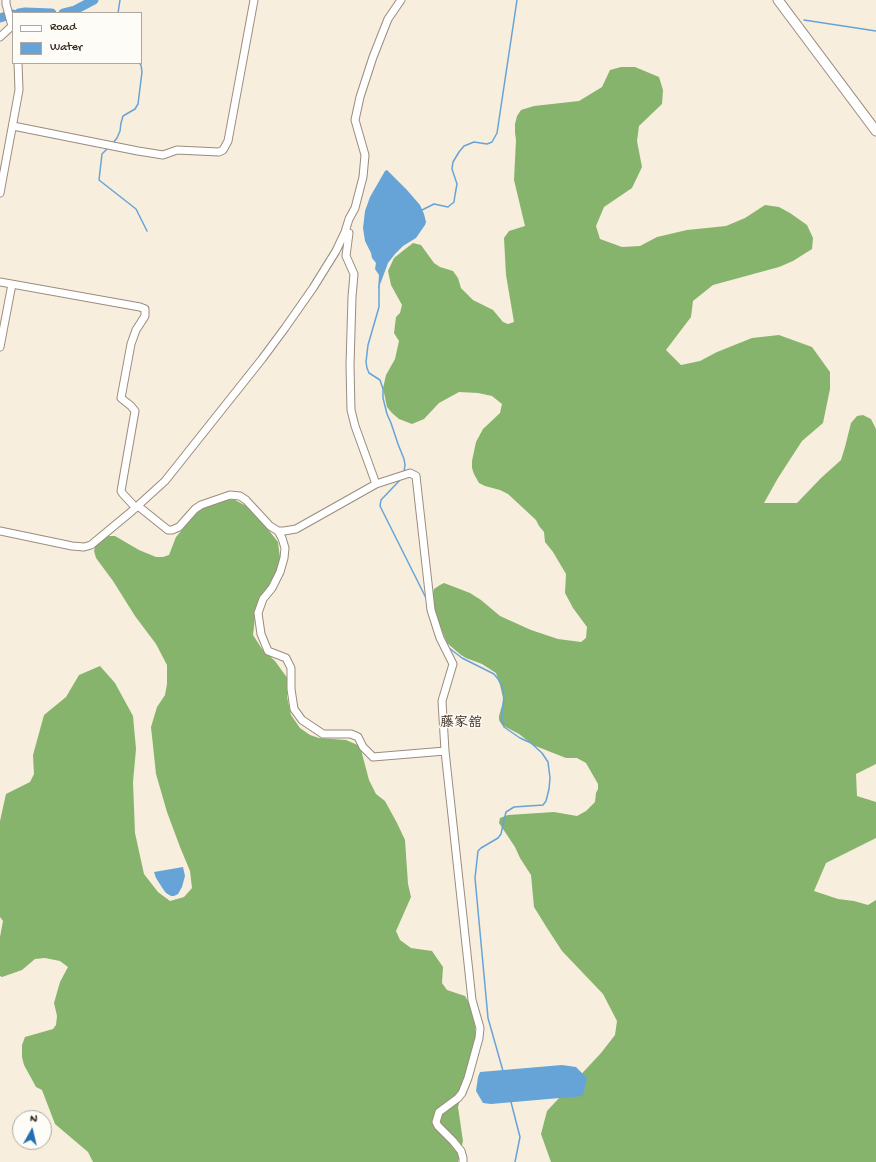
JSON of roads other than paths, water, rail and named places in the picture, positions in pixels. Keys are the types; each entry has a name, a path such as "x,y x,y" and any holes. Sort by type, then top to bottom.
{"main road":[{"path":"778,0 876,130"}],"street":[{"path":"13,126 131,150 164,155 177,150 219,152 223,150 228,141 254,0"},
{"path":"0,531 72,546 84,547 90,544 137,507 165,481 271,347 313,288 336,251 355,208 363,177 365,155 355,120 360,97 373,57 388,19 400,0"},
{"path":"0,37 12,27 6,4"},
{"path":"0,194 20,85 18,64"},
{"path":"345,232 349,233 346,256 354,274 350,365 351,410 355,426 376,484"},
{"path":"0,282 145,309 144,316 136,330 131,344 121,398 135,411 121,491 123,494 137,507 168,530 178,527 195,509 201,505 230,494 240,496 246,500 270,526 278,531 285,548 284,558 277,577 272,588 263,599 258,614 261,634 268,651 286,658 291,668 291,689 294,709 302,720 323,734 351,734 358,737 363,747 373,758 445,750"},
{"path":"0,347 12,284"},
{"path":"278,531 296,529 376,484 410,473 416,476 431,610 440,638 454,664 442,701 445,750 472,1000 480,1028 468,1078 462,1093 458,1098 439,1112 436,1122 461,1151 463,1162"}],"water":[{"path":"387,170 420,205 426,222 416,238 403,246 388,263 378,290 379,275 375,269 376,263 372,258 365,241 363,228 365,211 370,197"},
{"path":"183,867 185,876 182,887 178,894 171,896 163,889 154,872"},
{"path":"562,1065 576,1067 587,1078 583,1096 491,1104 483,1103 476,1091 480,1072"}],"waterway":[{"path":"67,12 75,10 94,0"},
{"path":"118,12 120,0"},
{"path":"422,210 434,204 448,207 454,202 457,184 452,169 453,162 459,152 464,146 474,142 487,144 492,142 497,133 517,0"},
{"path":"0,18 12,14"},
{"path":"804,20 876,31"},
{"path":"112,144 120,131 123,116 135,109 138,104 142,72 140,64"},
{"path":"108,148 102,154 99,180 136,209 147,231"},
{"path":"379,286 379,307 368,345 366,362 369,373 380,380 387,414 404,459 404,472"},
{"path":"401,479 381,500 380,506 426,598"},
{"path":"449,648 462,658 494,674 502,686 504,696 502,713 504,727 520,738 531,743 542,753 548,762 550,778 549,789 546,801 543,805 514,807 506,812 501,834 498,838 478,851 475,878 488,1018 503,1071"},
{"path":"511,1102 520,1137 515,1162"}],"district":[{"name":"藤家舘","path":"461,724"}]}
